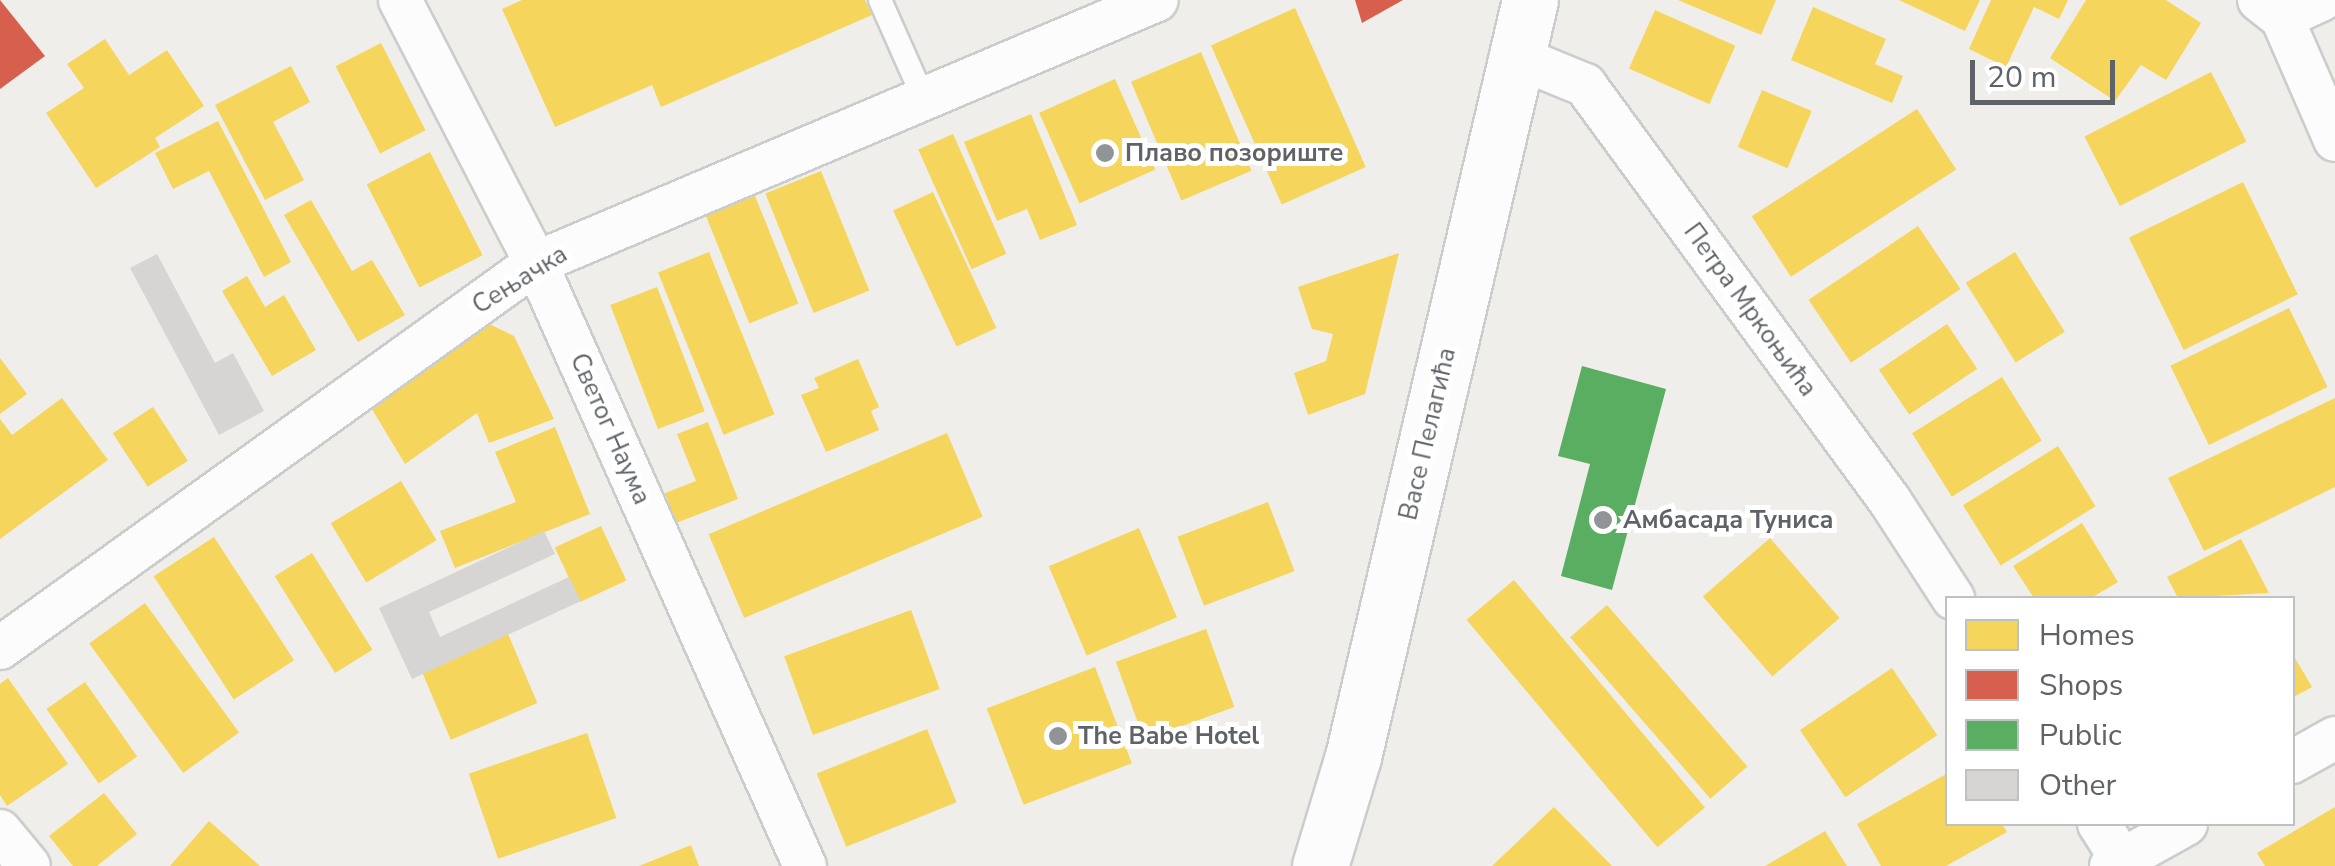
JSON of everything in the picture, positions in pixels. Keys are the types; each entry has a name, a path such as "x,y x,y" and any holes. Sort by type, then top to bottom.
{"street":[{"name":"Светог Наума","path":"400,0 536,263 805,866"},
{"name":"Сењачка","path":"0,648 536,263 1157,0"},
{"name":"Васе Пелагића","path":"1320,866 1352,758 1530,0"},
{"path":"2321,0 2270,9 2335,140"},
{"name":"Петра Мркоњића","path":"1517,57 1585,84 1890,501 1952,596"},
{"path":"2295,760 2335,738"},
{"path":"2100,826 2117,863 2182,826"},
{"path":"0,831 30,866"}],"lane":[{"path":"880,0 923,98"}],"building: Homes":[{"path":"522,0 865,0 872,15 661,107 652,85 555,127 502,9"},
{"path":"1678,0 1776,0 1761,35"},
{"path":"1899,0 1980,0 1965,31"},
{"path":"1991,0 2068,0 2059,19 2034,7 2006,67 1969,49"},
{"path":"2086,0 2166,0 2201,23 2166,80 2141,65 2115,101 2050,58"},
{"path":"1813,7 1886,39 1875,64 1903,76 1892,103 1791,60"},
{"path":"1295,8 1366,167 1282,204 1211,45"},
{"path":"1655,10 1735,46 1709,104 1629,68"},
{"path":"105,39 129,75 167,50 204,106 155,138 160,147 96,188 46,113 84,88 67,64"},
{"path":"381,43 425,130 380,153 336,66"},
{"path":"1201,52 1251,171 1181,200 1131,82"},
{"path":"291,66 310,102 273,122 304,180 265,200 215,105"},
{"path":"2211,72 2246,141 2120,206 2084,136"},
{"path":"1115,79 1155,169 1079,203 1039,113"},
{"path":"1762,90 1812,111 1787,168 1738,147"},
{"path":"1917,109 1956,169 1791,277 1752,216"},
{"path":"1031,114 1077,225 1040,240 1027,209 997,221 964,142"},
{"path":"218,121 291,262 264,277 209,171 173,189 155,153"},
{"path":"953,134 1006,254 972,269 918,149"},
{"path":"430,152 483,255 419,288 367,184"},
{"path":"821,171 869,291 814,313 765,193"},
{"path":"2243,182 2298,294 2184,350 2129,238"},
{"path":"933,192 996,328 957,347 893,211"},
{"path":"755,196 798,304 749,323 706,216"},
{"path":"311,200 352,271 372,260 405,315 358,342 284,215"},
{"path":"1918,226 1960,289 1851,363 1809,300"},
{"path":"709,252 775,414 724,435 658,273"},
{"path":"2015,252 2065,332 2016,362 1966,283"},
{"path":"1399,253 1365,394 1308,415 1294,373 1326,361 1333,334 1312,329 1298,287"},
{"path":"247,276 265,307 284,295 316,350 272,376 222,291"},
{"path":"657,287 705,411 658,429 610,305"},
{"path":"2289,308 2328,387 2209,445 2170,366"},
{"path":"489,324 514,336 554,419 489,443 477,413 405,464 370,406"},
{"path":"1947,324 1977,369 1909,415 1879,370"},
{"path":"0,358 27,394 0,414"},
{"path":"858,359 879,407 871,411 879,430 826,452 801,395 819,388 814,378"},
{"path":"2002,377 2042,441 1952,497 1912,433"},
{"path":"62,398 108,460 0,539 0,419 12,435"},
{"path":"2335,398 2335,487 2204,551 2168,478"},
{"path":"153,407 188,461 148,487 113,433"},
{"path":"708,422 738,499 676,523 665,493 696,481 677,434"},
{"path":"555,427 590,514 455,568 440,531 516,502 495,452"},
{"path":"947,433 983,517 744,618 709,534"},
{"path":"2058,446 2096,506 2001,566 1963,505"},
{"path":"401,481 437,540 366,582 331,523"},
{"path":"1268,502 1295,571 1204,606 1177,537"},
{"path":"2082,523 2118,582 2094,596 2033,596 2013,566"},
{"path":"601,526 626,580 580,602 555,548"},
{"path":"1139,528 1177,617 1087,656 1049,566"},
{"path":"214,537 294,660 234,699 154,576"},
{"path":"1770,538 1840,618 1772,676 1703,596"},
{"path":"2241,539 2269,593 2177,596 2167,577"},
{"path":"312,553 372,650 335,673 275,576"},
{"path":"1514,580 1705,808 1657,847 1467,620"},
{"path":"145,603 239,732 183,773 89,644"},
{"path":"1607,605 1747,767 1710,799 1570,637"},
{"path":"911,610 940,689 813,735 784,656"},
{"path":"1206,629 1234,707 1144,740 1116,662"},
{"path":"508,634 537,703 451,740 421,671"},
{"path":"2295,658 2312,687 2295,696"},
{"name":"The Babe Hotel","path":"1095,667 1132,763 1024,805 987,709"},
{"path":"1892,668 1937,735 1845,797 1800,730"},
{"path":"8,678 68,764 7,806 0,795 0,684"},
{"path":"85,682 137,757 99,784 46,709"},
{"path":"927,729 957,802 846,847 817,774"},
{"path":"587,733 616,818 498,859 469,774"},
{"path":"1945,775 1945,826 2003,826 2007,832 1946,866 1881,866 1857,824"},
{"path":"104,793 137,834 97,866 73,866 49,836"},
{"path":"1554,807 1612,866 1492,866"},
{"path":"2335,807 2335,866 2265,866 2257,853"},
{"path":"209,821 260,866 170,866"},
{"path":"1825,831 1847,866 1765,866"},
{"path":"691,845 699,866 639,866"}],"building: Shops":[{"path":"0,0 45,56 0,89"},
{"path":"1355,0 1403,0 1362,23"}],"building: Public":[{"name":"Амбасада Туниса","path":"1582,366 1666,389 1612,590 1561,576 1590,464 1558,456"}],"building: Other":[{"path":"157,254 215,363 233,353 264,411 219,435 130,268"},
{"path":"544,531 555,554 429,612 440,637 569,577 581,601 412,679 379,608"}],"place":[{"name":"Плаво позориште","path":"1105,153"},
{"name":"Амбасада Туниса","path":"1603,520"},
{"name":"The Babe Hotel","path":"1058,736"}]}
